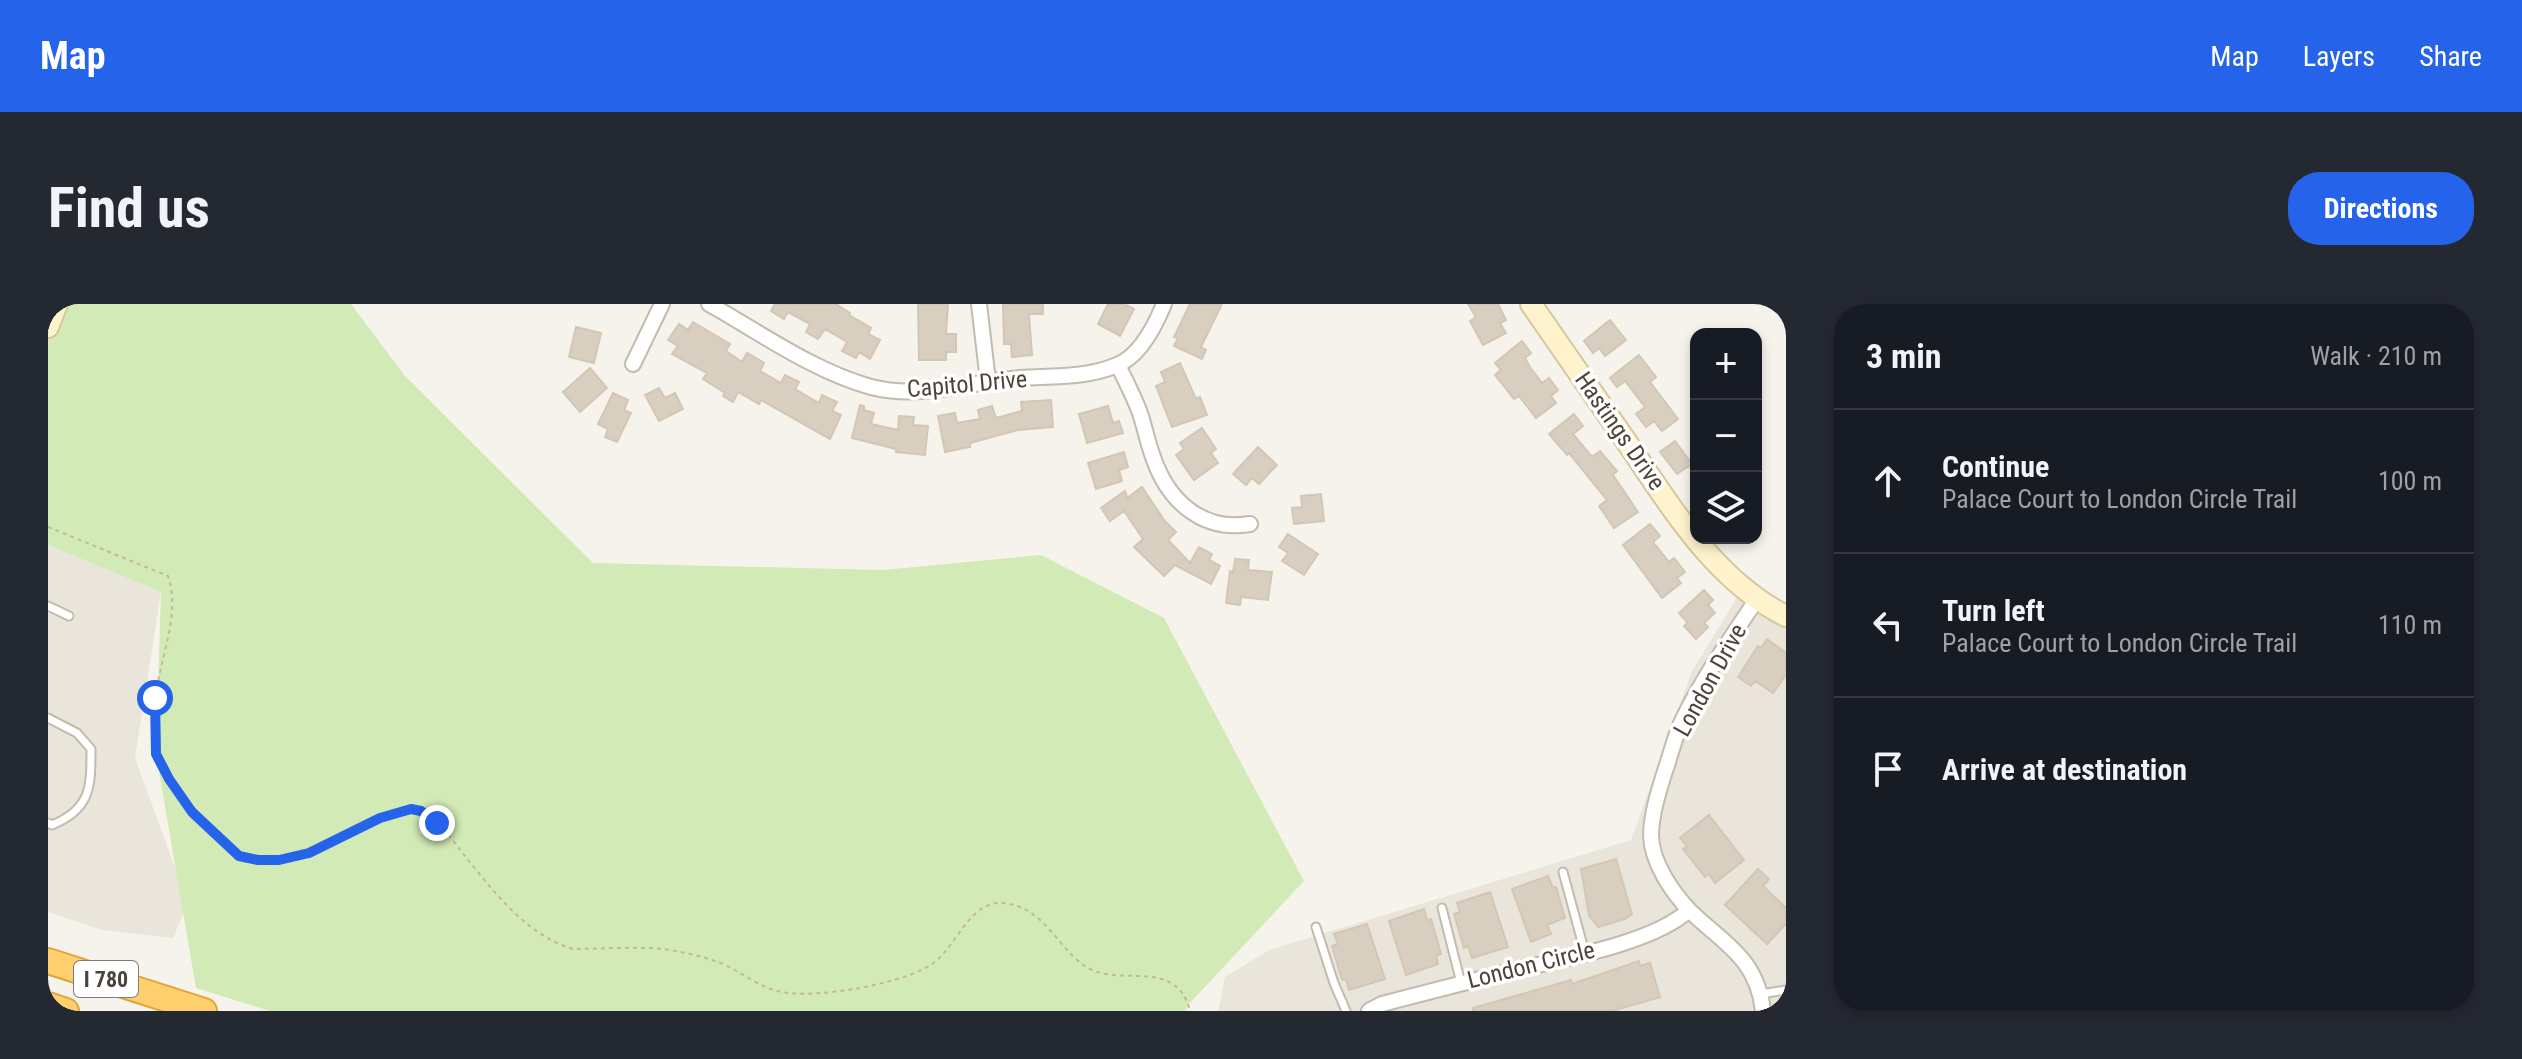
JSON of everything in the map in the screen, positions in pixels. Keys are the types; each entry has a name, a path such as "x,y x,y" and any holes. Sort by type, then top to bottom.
{"highway":[{"path":"48,945 99,965 164,998"},
{"name":"I 780","path":"48,961 204,1011"},
{"path":"48,1007 58,1011"},
{"name":"I 780","path":"48,1007 66,1011"}],"street":[{"path":"48,327 57,304"},
{"path":"633,364 662,304"},
{"name":"Capitol Drive","path":"709,304 831,372 872,387 899,392 1090,373 1118,365 1146,340 1164,304"},
{"path":"979,304 988,381"},
{"name":"Hastings Drive","path":"1531,304 1706,552 1757,599 1786,616"},
{"path":"1118,365 1140,413 1164,483 1181,503 1202,519 1231,527 1250,524"},
{"name":"London Drive","path":"1757,599 1711,668 1682,721 1659,789 1651,837 1660,871 1689,910 1725,939 1748,966 1760,994 1763,1011"},
{"name":"London Circle","path":"1369,1011 1382,1004 1585,953 1647,933 1678,920 1689,910"}],"lane":[{"path":"48,606 69,616"},
{"path":"48,718 77,733 91,749 91,783 82,807 69,818 52,825 48,823"},
{"path":"1563,872 1585,953"},
{"path":"1442,908 1461,983"},
{"path":"1316,927 1346,1011"},
{"path":"1760,994 1786,990"}],"path":[{"path":"48,527 168,576 173,599 155,698 156,754 192,812 239,856 279,860 309,853 388,815 411,809 421,811 437,823 506,904 559,944 573,949 674,950 721,963 776,991 799,993 867,987 915,973 943,954 979,909 989,903 1010,904 1048,925 1077,959 1092,970 1164,979 1185,997 1190,1011"}],"shaded area":[{"path":"48,545 161,592 135,758 188,903 173,938 102,930 48,912"},
{"path":"1738,596 1786,626 1786,1011 1218,1011 1225,977 1269,950 1631,840 1692,671"}],"green space":[{"path":"48,304 351,304 405,376 593,563 883,570 1041,555 1164,618 1304,881 1187,1006 1186,1011 270,1011 196,988 156,754 161,592 48,545"}],"building":[{"path":"775,304 836,304 871,328 868,334 880,340 870,359 859,352 856,358 842,351 847,342 825,329 818,339 806,332 810,324 788,312 784,319 771,311"},
{"path":"918,304 948,304 946,334 956,334 956,352 946,352 946,360 919,360"},
{"path":"1003,304 1043,304 1043,314 1029,314 1032,355 1012,357 1011,344 1004,344"},
{"path":"1108,304 1124,304 1134,309 1120,336 1098,324"},
{"path":"1190,304 1222,304 1201,347 1206,350 1202,359 1174,346 1178,338 1174,337"},
{"path":"1468,304 1498,304 1506,320 1500,323 1506,333 1483,345 1470,321 1476,317"},
{"path":"1610,320 1626,340 1605,356 1599,348 1593,353 1584,341"},
{"path":"693,322 730,344 726,351 742,362 747,353 764,363 760,371 781,383 785,375 799,382 795,389 819,403 822,395 837,402 832,411 841,415 830,439 761,400 759,404 738,392 733,402 703,379 707,373 672,354 678,346 668,340 679,324 688,330"},
{"path":"576,327 601,333 594,363 569,357"},
{"path":"1522,341 1531,353 1525,358 1530,367 1542,383 1549,378 1558,390 1551,396 1556,403 1536,418 1519,396 1514,399 1495,375 1501,370 1495,363"},
{"path":"1639,355 1656,377 1650,382 1678,419 1662,431 1654,421 1646,427 1636,414 1645,407 1625,381 1617,387 1610,378"},
{"path":"1180,363 1207,415 1172,427 1156,386 1165,382 1161,372"},
{"path":"590,368 607,388 580,412 563,392"},
{"path":"659,388 665,398 675,393 683,409 659,421 645,395"},
{"path":"613,393 628,400 624,410 631,413 617,442 605,437 608,429 598,424"},
{"path":"1051,400 1053,427 1018,430 970,443 970,447 945,452 938,416 955,413 957,423 980,419 978,410 992,406 996,418 1022,411 1021,402"},
{"path":"860,405 874,413 871,424 898,430 899,416 914,417 913,425 928,426 925,455 896,452 896,449 852,438"},
{"path":"1108,406 1113,423 1119,421 1123,433 1087,443 1079,414"},
{"path":"1574,414 1583,426 1573,434 1592,457 1600,451 1617,471 1613,475 1638,512 1614,528 1599,506 1607,500 1569,453 1567,455 1549,434"},
{"path":"1202,428 1216,449 1211,453 1218,463 1194,480 1176,455 1184,449 1180,443"},
{"path":"1675,441 1690,465 1677,474 1660,452"},
{"path":"1258,447 1277,465 1259,484 1252,478 1246,485 1233,474"},
{"path":"1124,452 1128,467 1119,470 1122,481 1096,489 1088,463"},
{"path":"1142,487 1176,532 1168,540 1190,563 1199,547 1212,554 1209,560 1220,566 1211,584 1175,565 1164,576 1134,547 1143,539 1124,511 1110,521 1101,508 1125,491 1127,498"},
{"path":"1321,494 1324,521 1294,524 1292,508 1302,507 1301,496"},
{"path":"1650,524 1660,536 1653,542 1669,562 1674,558 1685,572 1677,578 1681,583 1662,598 1623,545"},
{"path":"1288,534 1318,554 1304,575 1282,561 1288,553 1279,547"},
{"path":"1235,559 1249,560 1248,570 1272,572 1268,600 1241,597 1240,605 1226,603 1230,571 1233,573"},
{"path":"1704,590 1713,600 1708,605 1715,613 1704,623 1708,627 1696,639 1684,626 1688,623 1679,613"},
{"path":"1767,639 1786,653 1786,675 1773,693 1755,681 1751,686 1738,677 1758,646 1761,648"},
{"path":"1709,815 1744,860 1715,883 1709,874 1705,877 1683,849 1687,846 1680,838"},
{"path":"1616,859 1632,914 1598,927 1589,915 1581,869"},
{"path":"1758,869 1769,879 1763,886 1786,908 1786,924 1767,944 1725,905"},
{"path":"1548,876 1553,888 1556,887 1565,918 1547,925 1551,934 1531,942 1512,889"},
{"path":"1490,892 1508,947 1472,958 1468,946 1464,948 1454,914 1460,912 1457,903"},
{"path":"1424,909 1427,920 1431,919 1441,954 1436,956 1438,964 1406,975 1389,921"},
{"path":"1367,924 1385,979 1349,990 1346,979 1342,980 1332,946 1338,944 1334,934"},
{"path":"1639,961 1640,966 1650,963 1660,997 1612,1011 1473,1011 1473,1008 1571,980 1572,984"}],"route":[{"path":"155,698 156,754 169,779 192,812 239,856 279,860 309,853 396,811 421,811 437,823"}]}
